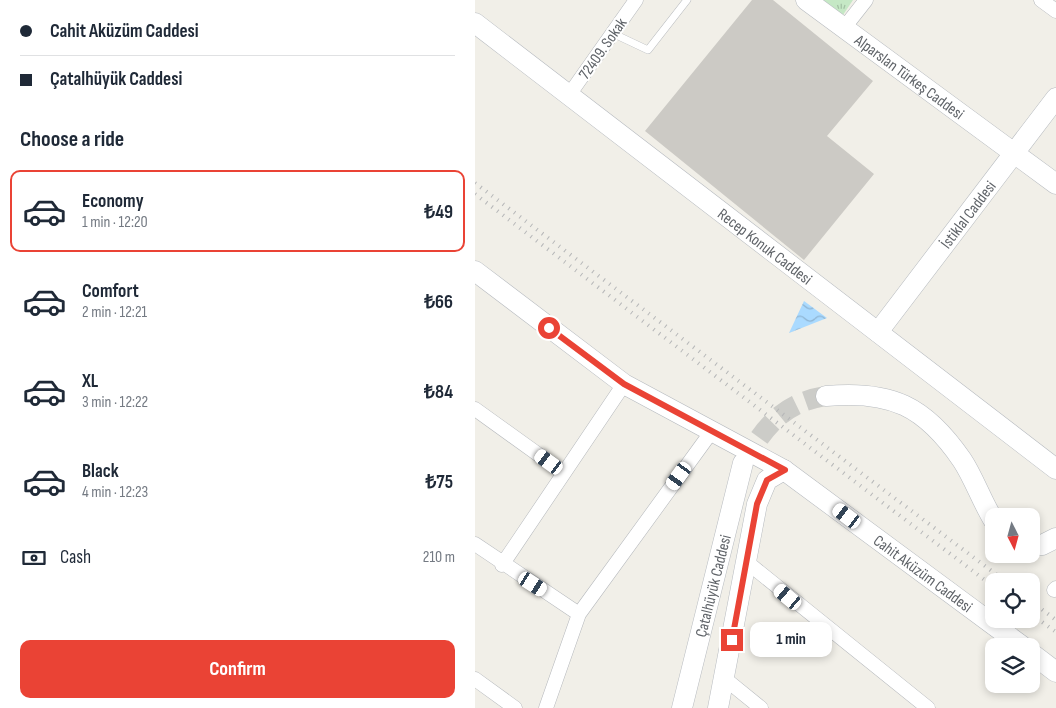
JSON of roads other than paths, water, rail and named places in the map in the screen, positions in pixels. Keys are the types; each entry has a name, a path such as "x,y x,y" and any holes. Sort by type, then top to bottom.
{"street":[{"name":"72409. Sokak","path":"569,95 636,0"},
{"name":"Alparslan Türkeş Caddesi","path":"806,0 1056,184"},
{"path":"844,28 866,0"},
{"path":"1041,0 1056,11"},
{"name":"Recep Konuk Caddesi","path":"475,23 1056,469"},
{"name":"İstiklal Caddesi","path":"878,332 1056,98"},
{"name":"Cahit Aküzüm Caddesi","path":"475,271 624,384 785,470 1010,638"},
{"path":"502,565 624,384"},
{"path":"826,396 849,394 874,396 898,401 918,413 939,433 962,461 987,508"},
{"path":"475,409 564,473"},
{"path":"546,708 579,614 712,430"},
{"name":"Çatalhüyük Caddesi","path":"682,708 743,463"},
{"name":"Çatalhüyük Caddesi","path":"717,708 748,562 757,504 767,480 785,470"},
{"path":"1040,545 1056,538"},
{"path":"475,544 502,565 579,614"},
{"path":"748,562 928,708"},
{"path":"1040,660 1056,672"},
{"path":"724,678 761,708"},
{"path":"475,679 515,708"}],"lane":[{"path":"613,33 648,50 687,0"}],"water":[{"path":"804,301 827,318 789,333"}],"tunnel":[{"path":"743,463 759,438 776,419 798,404 826,396"}],"railway":[{"path":"475,183 994,573"},
{"path":"475,194 985,580"},
{"path":"1040,608 1056,620"},
{"path":"1040,620 1056,632"}]}
